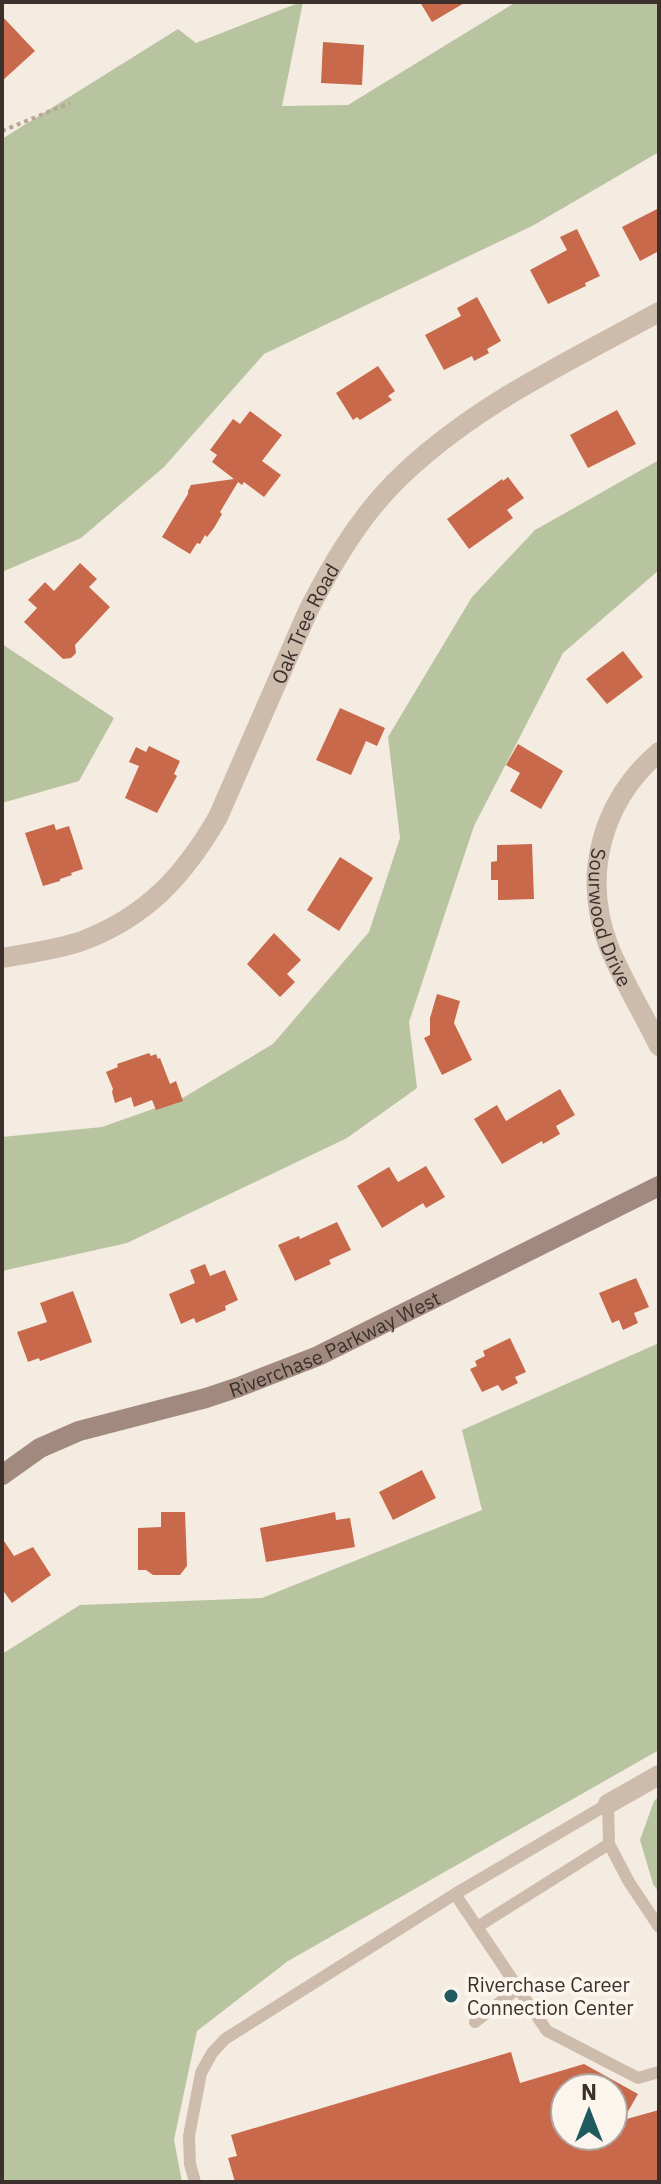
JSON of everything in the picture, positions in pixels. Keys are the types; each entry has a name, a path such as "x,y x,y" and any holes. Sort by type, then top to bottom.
{"street":[{"name":"Oak Tree Road","path":"2,958 82,941 152,902 188,864 218,817 323,581 347,541 391,486 444,439 503,398 659,312"},
{"name":"Sourwood Drive","path":"659,752 621,793 608,822 599,848 597,899 609,948 659,1046"},
{"name":"Riverchase Parkway West","path":"2,1475 40,1448 79,1431 206,1398 318,1356 659,1186"},
{"path":"608,1804 659,1775"}],"lane":[{"path":"195,2182 190,2164 189,2136 201,2073 212,2053 225,2039 455,1894 608,1804 609,1844 629,1882 659,1927"},
{"path":"477,1927 609,1844"},
{"path":"455,1894 547,2031 638,2078 659,2072"},
{"path":"475,2022 518,1988"}],"path":[{"path":"2,131 70,103"}],"green space":[{"path":"301,2 282,106 348,105 516,2 659,2 659,152 534,225 264,354 164,467 81,538 2,572 2,139 178,29 196,43"},
{"path":"659,460 659,570 563,653 474,826 409,1022 417,1088 347,1138 127,1243 2,1271 2,1137 102,1127 181,1099 273,1044 369,932 400,838 388,737 472,597 535,530"},
{"path":"2,644 114,718 79,781 2,803"},
{"path":"659,1343 659,1750 288,1961 197,2031 174,2140 182,2182 2,2182 2,1654 80,1605 262,1598 482,1510 462,1430"},
{"path":"659,1797 659,1892 653,1884 640,1840 654,1801"}],"building":[{"path":"420,2 466,2 432,22"},
{"path":"2,16 35,51 2,81"},
{"path":"323,42 364,45 362,85 321,83"},
{"path":"659,208 659,251 640,261 622,227"},
{"path":"577,229 600,276 548,304 530,270 567,250 560,237"},
{"path":"477,297 501,341 487,349 489,353 474,361 472,356 444,370 425,335 461,316 457,308"},
{"path":"378,366 395,391 388,396 392,400 360,420 357,417 353,420 336,393"},
{"path":"617,410 636,444 588,468 570,435"},
{"path":"250,411 282,435 262,461 281,475 264,497 244,482 242,485 238,482 214,528 190,554 162,537 191,485 234,479 212,462 217,455 210,450 233,419 240,424"},
{"path":"508,477 524,498 507,510 513,518 469,549 447,519"},
{"path":"80,563 97,579 89,587 110,607 75,645 76,653 71,658 63,659 24,622 37,608 28,600 45,582 54,591"},
{"path":"623,651 643,677 607,704 586,679"},
{"path":"340,708 385,728 377,746 366,741 351,775 316,760"},
{"path":"518,744 563,771 541,809 510,791 520,773 506,765"},
{"path":"149,746 180,761 174,774 177,776 157,813 125,798 139,766 129,762 136,747 146,752"},
{"path":"54,824 56,830 69,826 83,869 43,886 25,833"},
{"path":"532,844 534,899 498,900 498,880 491,880 491,862 497,861 497,845"},
{"path":"340,857 373,878 339,931 307,910"},
{"path":"274,933 301,960 287,974 295,982 280,997 247,964"},
{"path":"437,994 460,1001 454,1023 472,1060 442,1075 424,1038 430,1035 430,1018"},
{"path":"149,1053 160,1058 170,1084 176,1081 183,1101 156,1110 152,1100 134,1107 131,1097 115,1103 106,1072 118,1067 117,1064"},
{"path":"560,1089 575,1115 556,1126 560,1134 502,1164 474,1119 497,1105 506,1121"},
{"path":"426,1166 445,1197 426,1208 423,1203 382,1228 357,1186 389,1167 398,1182"},
{"path":"337,1222 351,1250 329,1260 331,1264 295,1281 278,1245 299,1236 300,1239"},
{"path":"205,1264 210,1276 225,1270 238,1300 225,1306 226,1310 196,1323 194,1318 181,1324 169,1294 195,1283 190,1270"},
{"path":"636,1278 649,1307 634,1313 638,1323 623,1330 619,1320 612,1323 599,1293"},
{"path":"73,1291 92,1342 40,1361 39,1358 28,1362 17,1332 47,1322 40,1303"},
{"path":"510,1338 526,1372 515,1377 518,1383 502,1391 498,1385 482,1392 470,1369 477,1366 475,1361 485,1356 483,1351"},
{"path":"422,1470 436,1498 393,1520 379,1492"},
{"path":"161,1512 185,1512 187,1566 180,1575 153,1575 146,1570 138,1570 138,1528 161,1527"},
{"path":"335,1512 336,1520 350,1518 355,1547 266,1562 260,1528"},
{"path":"2,1538 14,1556 33,1547 51,1575 12,1603 2,1589"},
{"path":"511,2052 520,2083 549,2074 549,2152 629,2152 629,2118 659,2110 659,2182 235,2182 228,2158 237,2156 231,2135"},
{"path":"584,2064 598,2072 557,2072"},
{"path":"629,2089 638,2094 629,2110"}],"place":[{"name":"Riverchase Career Connection Center","path":"451,1996"}]}
